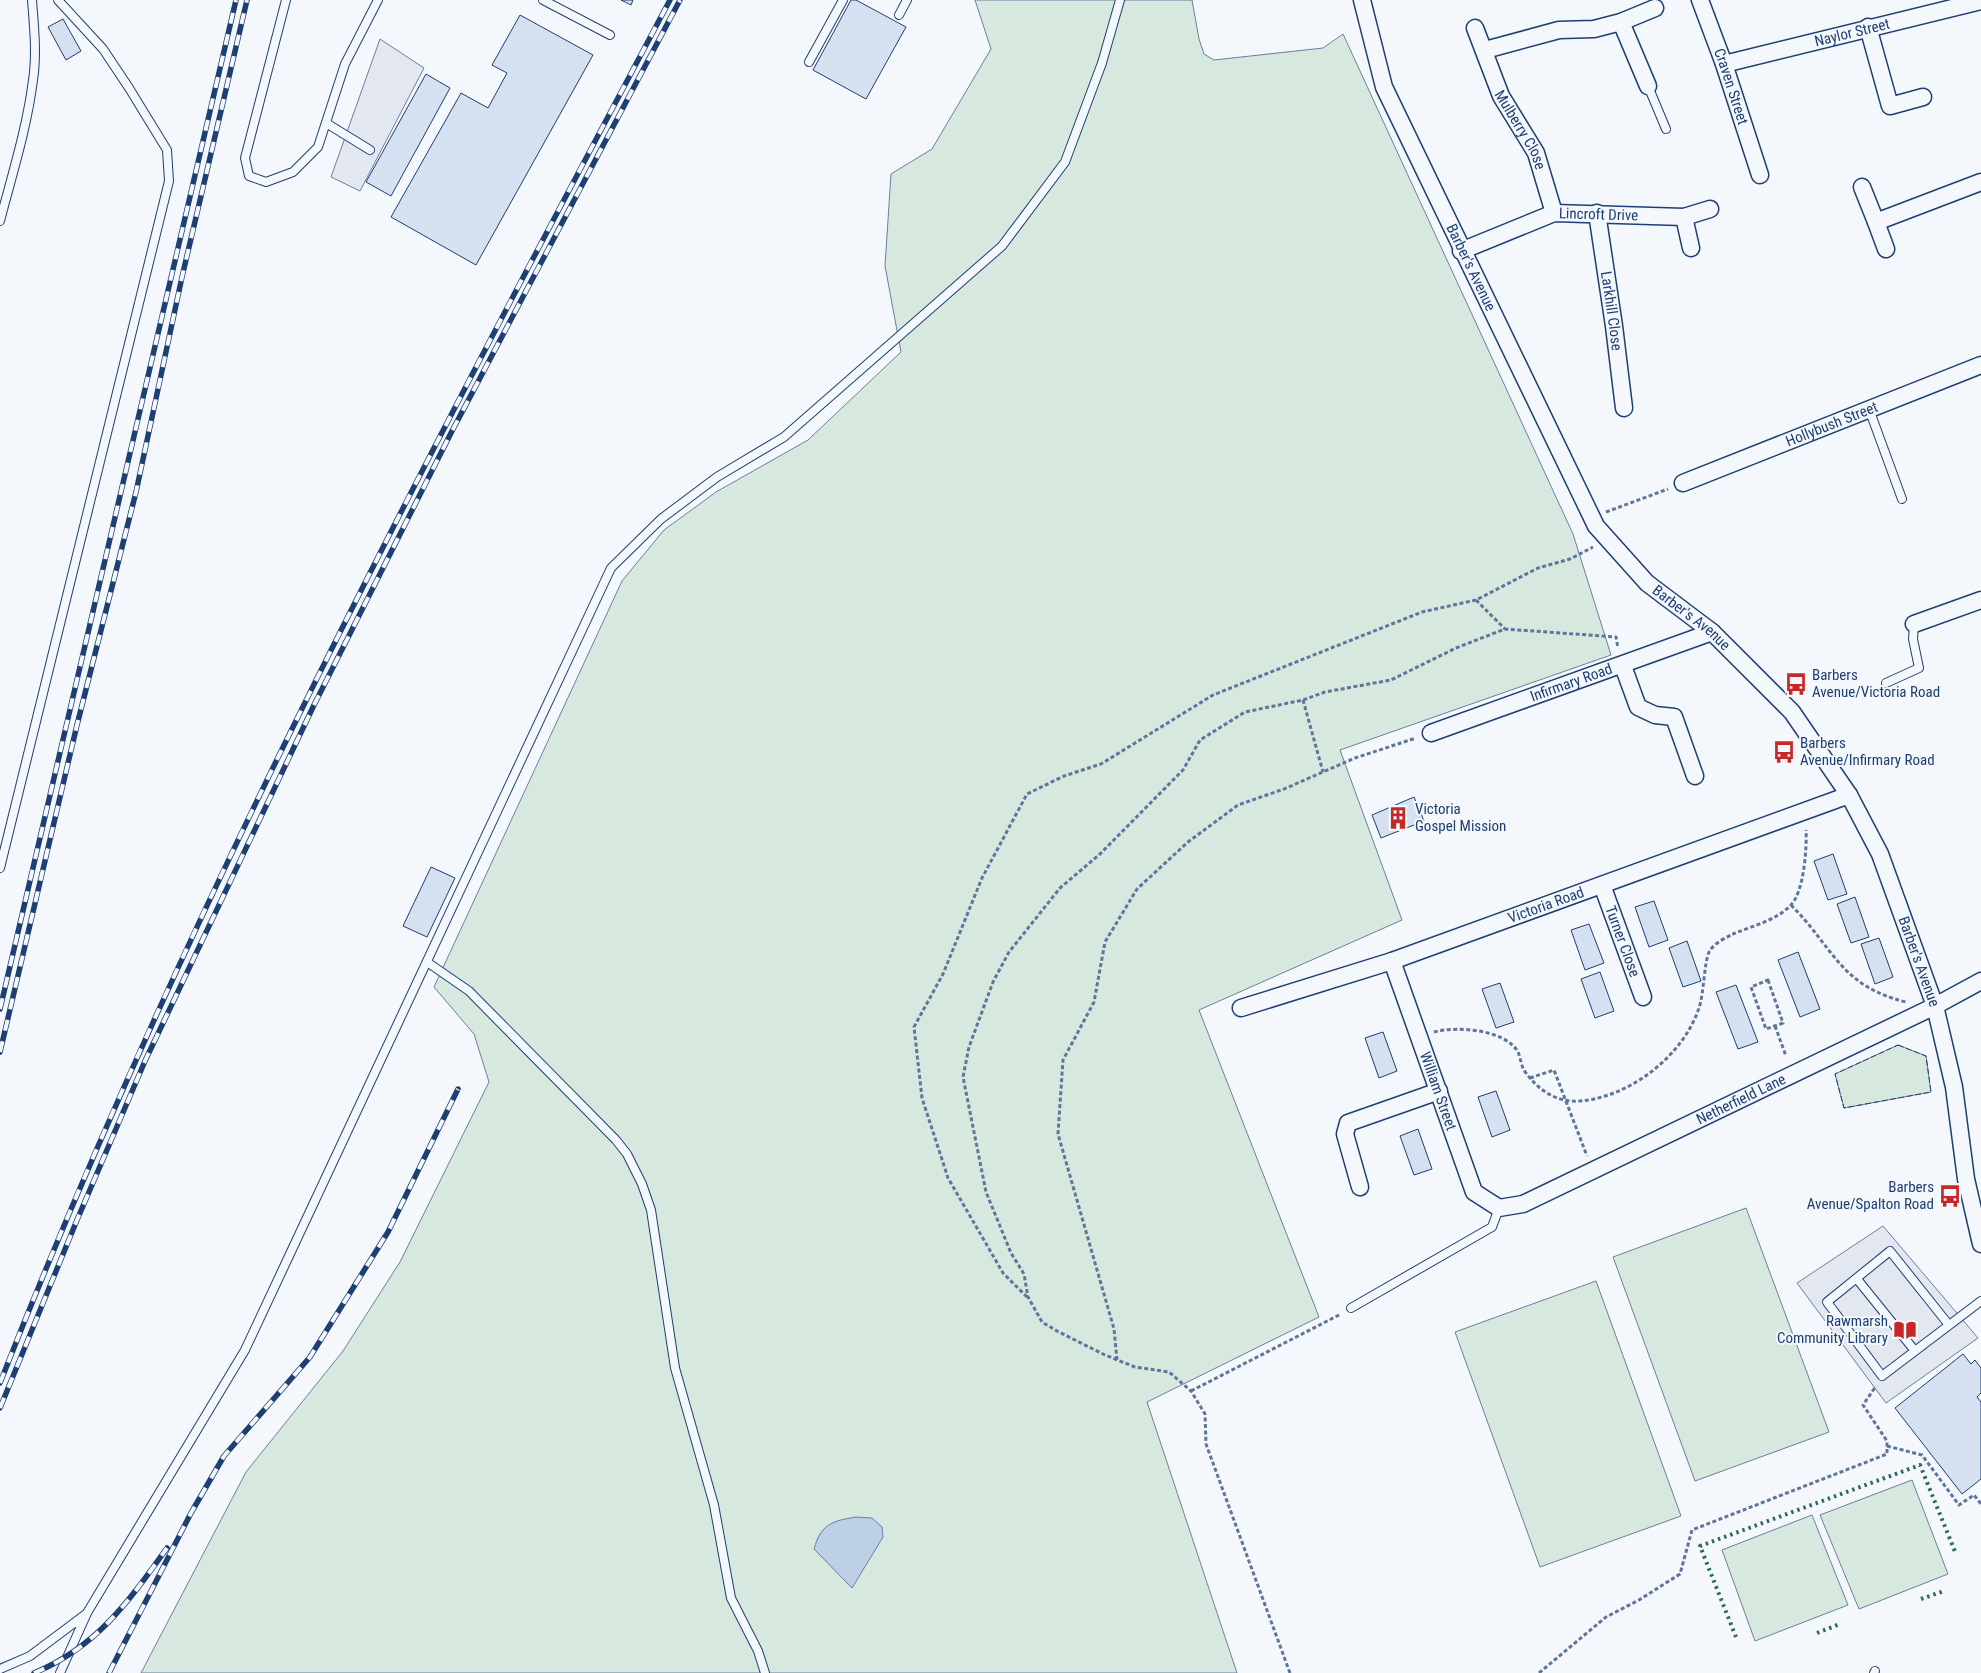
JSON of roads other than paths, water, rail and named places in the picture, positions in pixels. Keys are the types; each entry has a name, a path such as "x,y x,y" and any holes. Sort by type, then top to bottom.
{"street":[{"name":"Barber's Avenue","path":"1362,0 1384,87 1461,251 1596,526 1606,540 1647,583 1712,632 1792,712 1849,795 1880,854 1935,1006 1954,1087 1966,1179 1981,1244"},
{"name":"Craven Street","path":"1700,0 1724,64 1760,175"},
{"name":"Naylor Street","path":"1724,64 1868,27 1981,1"},
{"path":"1484,50 1559,30 1594,29 1621,22 1655,8"},
{"path":"1621,22 1648,86"},
{"path":"1868,27 1890,106 1923,97"},
{"name":"Mulberry Close","path":"1475,28 1501,96 1536,153 1554,212"},
{"path":"1876,222 1981,182"},
{"path":"1862,187 1886,249"},
{"name":"Lincroft Drive","path":"1461,251 1554,212 1684,217 1710,209"},
{"name":"Larkhill Close","path":"1597,213 1624,408"},
{"path":"1684,217 1691,248"},
{"name":"Hollybush Street","path":"1683,483 1868,408 1981,365"},
{"path":"1914,624 1981,600"},
{"name":"Infirmary Road","path":"1431,733 1623,666 1712,632"},
{"path":"1623,666 1638,707 1655,715 1674,717 1695,776"},
{"name":"Victoria Road","path":"1241,1008 1392,960 1849,795"},
{"name":"Turner Close","path":"1602,885 1643,997"},
{"name":"William Street","path":"1392,960 1474,1192 1499,1208"},
{"name":"Netherfield Lane","path":"1499,1208 1523,1204 1935,1006 1981,981"},
{"path":"1360,1187 1345,1134 1348,1123 1439,1092"},
{"path":"1966,1179 1981,1171"}],"lane":[{"path":"0,221 24,127 33,78 35,29 32,0"},
{"path":"0,868 169,181 167,150 144,111 103,49 58,0"},
{"path":"286,0 244,158 249,176 266,182 293,172 318,147 345,64 378,0"},
{"path":"543,0 610,35"},
{"path":"810,62 843,0"},
{"path":"899,15 907,0"},
{"path":"60,1673 87,1613 245,1350 611,568 661,518 717,476 784,437 1002,246 1065,162 1102,63 1120,0"},
{"path":"1648,86 1666,129"},
{"path":"326,123 370,150"},
{"path":"1868,408 1902,499"},
{"path":"1886,683 1919,668 1913,639 1914,624"},
{"path":"427,962 469,992 616,1140 627,1154 642,1184 651,1210 656,1236 675,1368 714,1505 731,1598 758,1651 764,1673"},
{"path":"1351,1308 1492,1227 1499,1208"},
{"path":"1949,1325 1890,1251 1827,1302 1882,1376 1981,1301"},
{"path":"1857,1279 1915,1352"},
{"path":"0,1669 30,1656 87,1613"}],"water":[{"path":"856,1517 872,1518 882,1527 883,1537 852,1588 814,1549 820,1534 829,1525 840,1520"}],"railway":[{"path":"0,1009 236,0"},
{"path":"0,1052 77,725 136,492 182,277 247,0"},
{"path":"0,1383 73,1205 150,1029 231,855 315,682 402,510 670,0"},
{"path":"0,1408 145,1061 314,705 452,431 680,0"},
{"path":"109,1673 191,1513 224,1456 310,1357 388,1232 458,1089"},
{"path":"34,1673 76,1650 110,1621 167,1548"}],"place":[{"name":"Barbers Avenue/Victoria Road","path":"1796,684"},
{"name":"Barbers Avenue/Infirmary Road","path":"1784,752"},
{"name":"Victoria Gospel Mission","path":"1398,818"},
{"name":"Barbers Avenue/Spalton Road","path":"1950,1196"},
{"name":"Rawmarsh Community Library","path":"1905,1330"}]}
